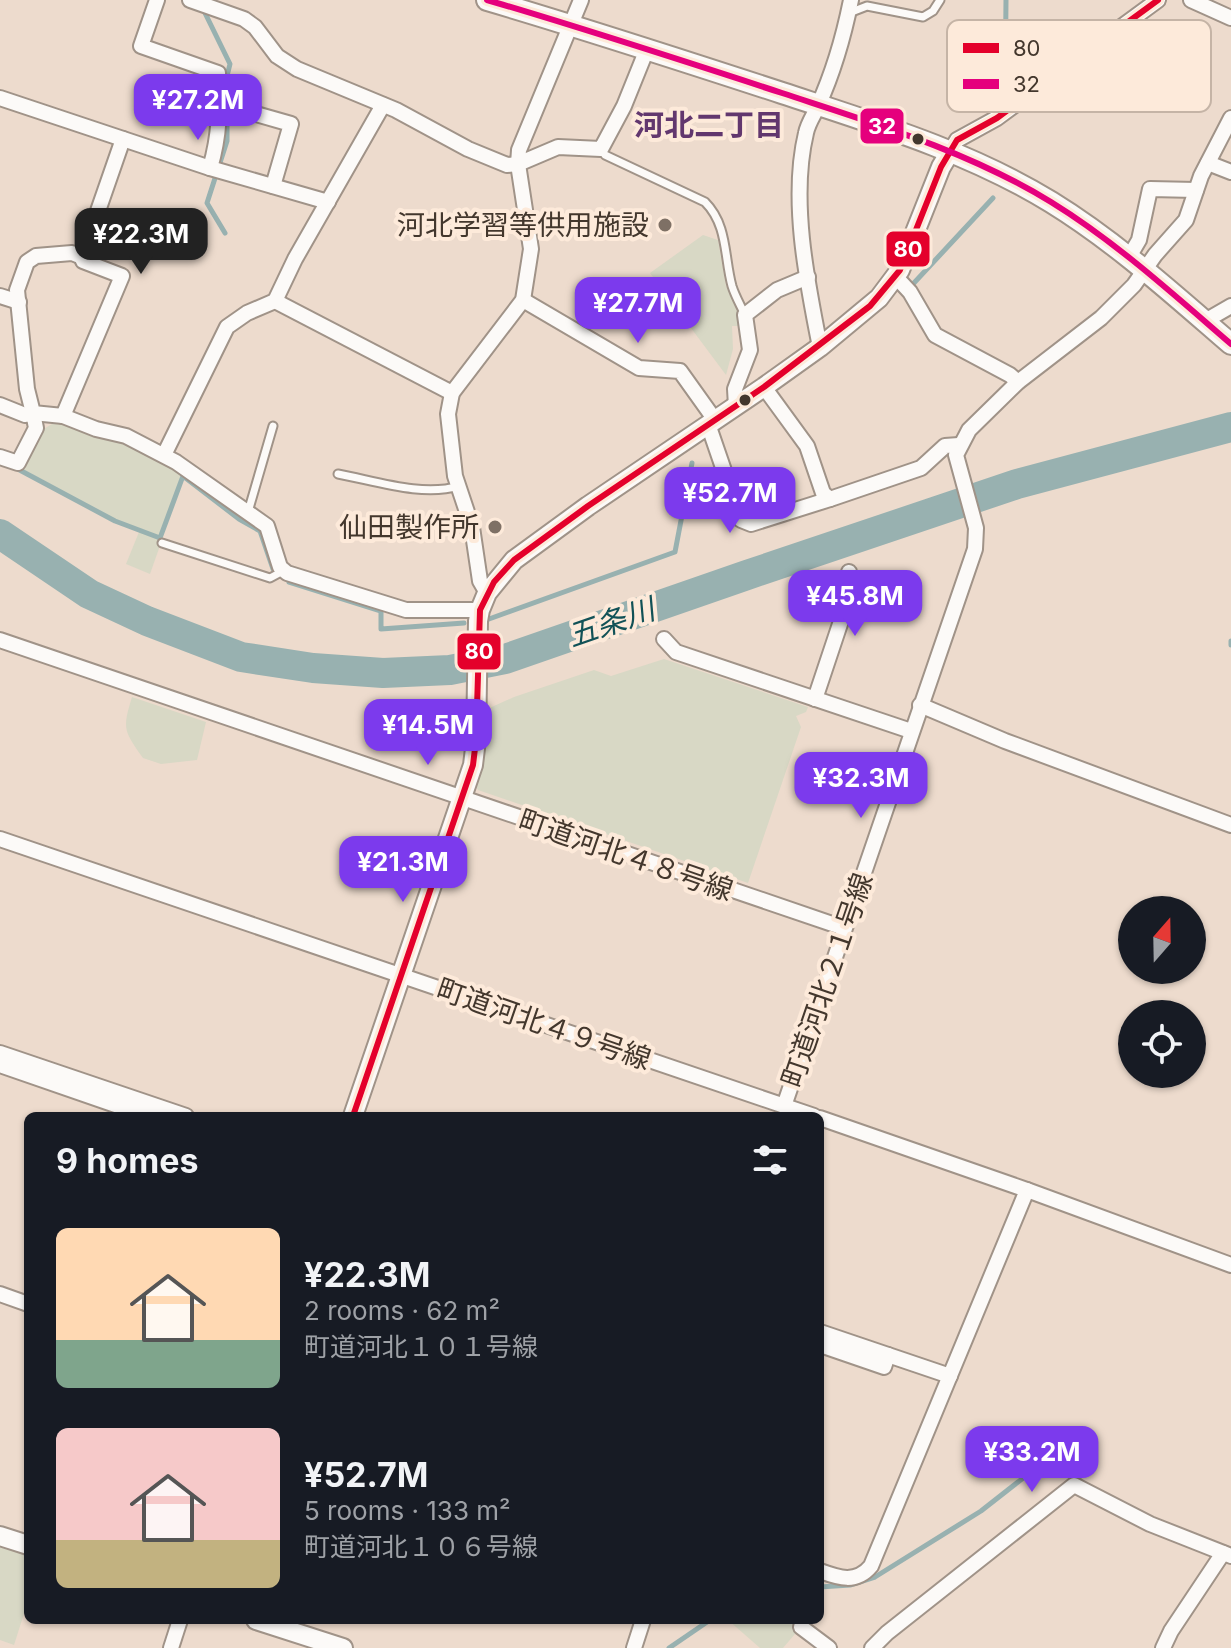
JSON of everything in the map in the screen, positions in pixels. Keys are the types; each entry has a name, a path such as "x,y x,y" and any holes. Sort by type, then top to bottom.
{"main road":[{"path":"487,0 819,105 950,152 1004,175 1049,201 1137,263 1231,344"}],"street":[{"path":"157,0 141,46 218,73 221,109 218,142 210,168"},
{"path":"190,0 244,19 255,27 277,56 297,69 383,105 468,149 507,165 518,164 558,147 601,149 624,106 647,49"},
{"path":"354,1112 462,799 474,755 478,632 483,602 472,527 459,486 448,414 452,393 523,300 531,249 518,164 519,150 581,0"},
{"path":"1131,20 1158,0"},
{"path":"1191,0 1231,18"},
{"path":"820,347 808,277 800,195 806,131 819,105 850,6"},
{"path":"0,98 210,168 328,202"},
{"path":"164,455 227,327 247,313 275,301 383,105"},
{"path":"221,109 235,108 291,124 273,186"},
{"path":"0,405 25,415 63,416 96,429 126,436 164,455 267,526 283,571 406,610 483,602 514,560 764,387 870,306 896,277 905,261 941,167 957,140 1005,112"},
{"path":"1137,263 1186,220 1196,190 1231,118"},
{"path":"82,257 123,139"},
{"path":"1208,163 1231,172"},
{"path":"523,300 639,368 680,371 712,422 741,520 751,524 921,468 945,446 959,445 969,430 1018,382 1101,318 1134,285 1139,240 1150,189 1196,190"},
{"path":"0,457 18,463 36,428 27,389 17,290 27,262 36,256 72,253 82,257 83,261 122,276 63,416"},
{"path":"736,406 735,389 750,350 745,315 777,290 808,277"},
{"path":"896,277 910,292 935,335 1018,382"},
{"path":"0,296 19,302"},
{"path":"275,301 452,393"},
{"path":"1205,321 1231,306"},
{"path":"764,387 807,446 823,493 830,499"},
{"name":"町道河北２１号線","path":"784,1106 975,549 976,528 956,455 959,445"},
{"path":"815,699 851,591 849,572"},
{"path":"664,639 676,652 911,731"},
{"name":"町道河北４８号線","path":"0,640 844,928"},
{"path":"920,705 1005,741 1231,825"},
{"name":"町道河北４９号線","path":"0,839 802,1112"},
{"path":"0,1053 174,1112"},
{"path":"0,1065 135,1112"},
{"name":"町道河北４９号線","path":"824,1119 1231,1265"},
{"path":"824,1572 847,1579 857,1577 871,1566 1027,1190"},
{"path":"0,1294 24,1303"},
{"path":"824,1333 950,1376"},
{"path":"824,1346 884,1367 888,1355"},
{"path":"872,1648 1074,1485 1150,1524 1227,1554 1171,1631 1163,1648"},
{"path":"0,1536 24,1544"},
{"path":"171,1648 179,1624"},
{"path":"268,1624 343,1648"},
{"path":"634,1648 642,1624"},
{"path":"801,1627 829,1648"}],"lane":[{"path":"850,6 867,6 923,17 933,11 940,0"},
{"path":"601,149 605,155 705,202 713,211 726,244 732,286 745,315"},
{"path":"248,514 273,426"},
{"path":"338,474 417,488 445,490 459,486"},
{"path":"162,543 270,578 283,571"}],"green space":[{"path":"703,235 718,240 726,286 743,321 743,326 732,326 733,349 726,375 650,273"},
{"path":"57,421 122,439 182,473 159,536 115,520 21,468 42,430"},
{"path":"139,532 162,540 150,574 126,564"},
{"path":"664,659 808,707 806,712 796,716 801,727 748,883 478,790 475,784 485,710 594,670 611,676"},
{"path":"132,697 206,722 197,760 161,764 143,758 127,729"},
{"path":"0,1547 24,1555 24,1614 14,1645 0,1640"},
{"path":"733,1624 804,1624 783,1648 760,1648"}],"waterway":[{"path":"1006,0 1006,20"},
{"path":"205,13 230,64 227,76 227,141 207,203 225,233"},
{"path":"913,284 993,198"},
{"name":"五条川","path":"0,534 89,594 147,621 241,657 313,668 383,673 450,670 505,659 1017,484 1231,427"},
{"path":"489,619 675,552 692,463"},
{"path":"14,467 115,521 160,538 183,476 239,519 260,531 273,569"},
{"path":"289,582 381,611 381,629 464,623"},
{"path":"824,1587 850,1585 875,1577 981,1511 1055,1453 1084,1485"},
{"path":"669,1648 704,1624"}],"transit line":[{"name":"32","path":"487,0 851,116 987,168 1051,202 1098,234 1231,344"},
{"name":"80","path":"1131,20 1158,0"},
{"name":"80","path":"354,1112 473,765 480,610 494,582 514,560 764,387 870,306 900,270 941,167 957,140 1005,112"}],"place":[{"name":"河北学習等供用施設","path":"665,225"},
{"name":"仙田製作所","path":"495,527"}],"district":[{"name":"河北二丁目","path":"709,126"}]}
